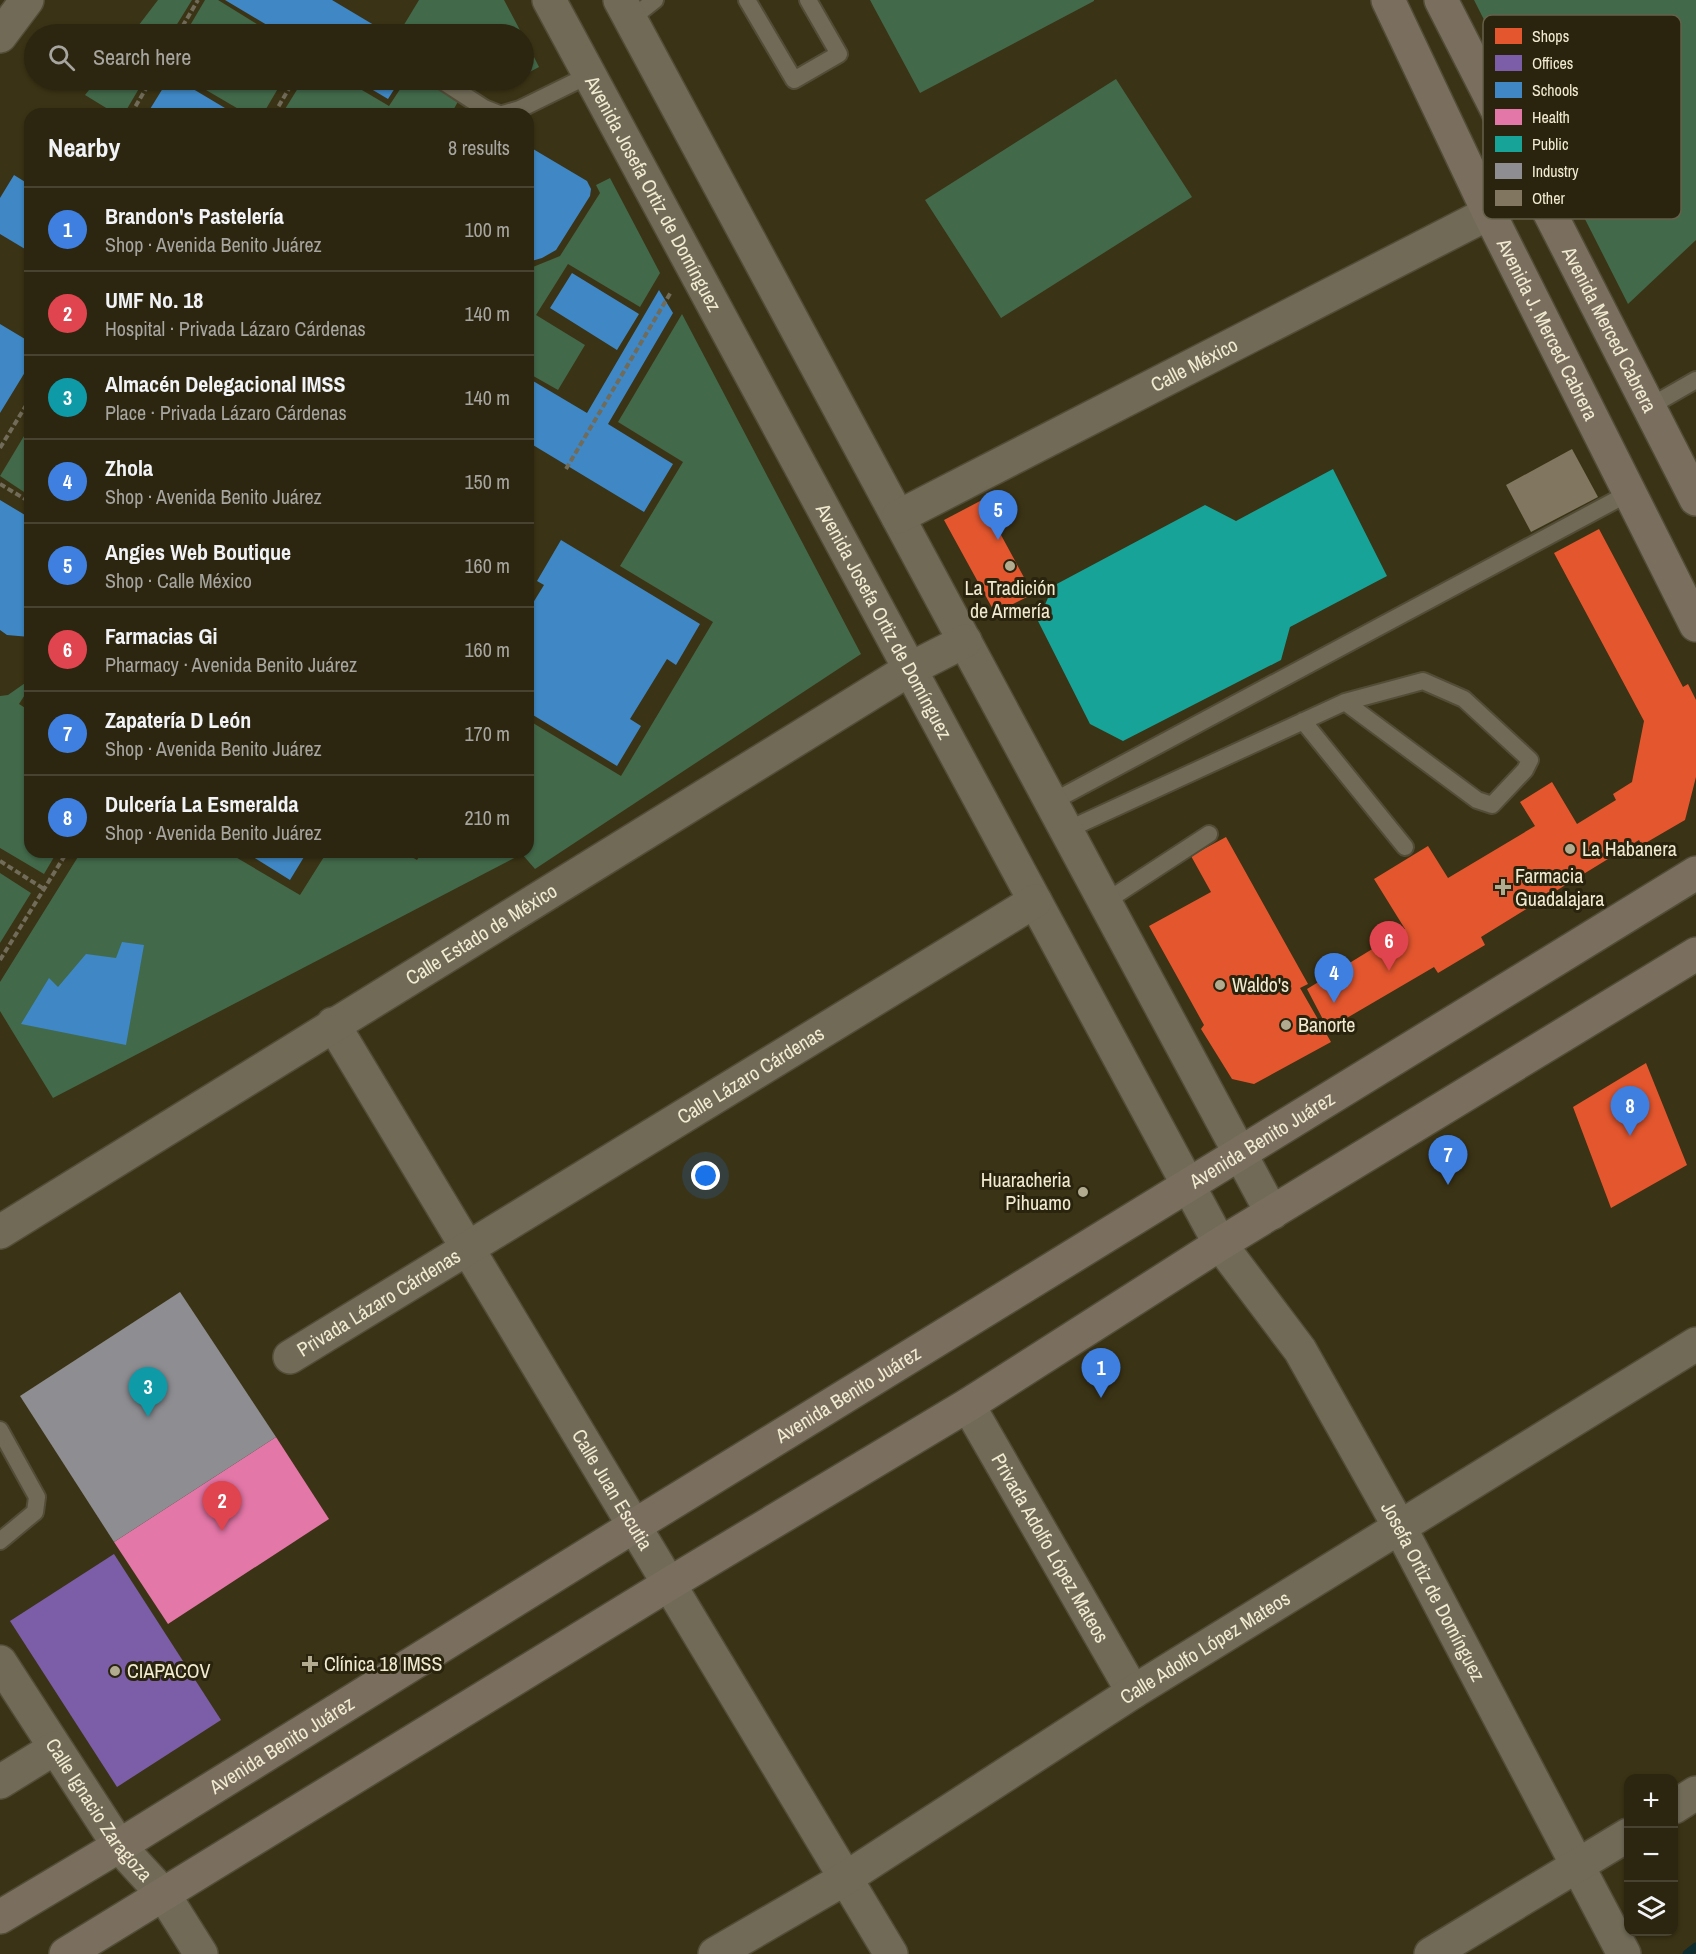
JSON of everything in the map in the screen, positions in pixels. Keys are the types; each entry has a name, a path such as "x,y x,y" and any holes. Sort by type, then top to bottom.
{"main road":[{"name":"Avenida Merced Cabrera","path":"1441,0 1483,82"},
{"name":"Avenida J. Merced Cabrera","path":"1400,4 1483,199"},
{"name":"Avenida J. Merced Cabrera","path":"1492,219 1696,625"},
{"name":"Avenida Merced Cabrera","path":"1553,219 1696,499"},
{"name":"Avenida Benito Juárez","path":"0,1917 119,1846 1188,1184 1241,1154 1694,872"},
{"path":"66,1954 669,1584 968,1405 1220,1244 1696,954"}],"street":[{"path":"0,36 27,0"},
{"name":"Avenida Josefa Ortiz de Domínguez","path":"549,0 1220,1244"},
{"path":"635,6 898,517 1272,1213"},
{"name":"Calle México","path":"898,517 1483,216"},
{"name":"Calle Estado de México","path":"0,1232 910,669 965,641"},
{"name":"Calle Lázaro Cárdenas","path":"467,1248 1035,901"},
{"name":"Calle Juan Escutia","path":"333,1024 891,1954"},
{"name":"Josefa Ortiz de Domínguez","path":"1220,1244 1300,1350 1400,1526 1624,1954"},
{"name":"Privada Lázaro Cárdenas","path":"290,1357 467,1248"},
{"name":"Calle Adolfo López Mateos","path":"715,1954 846,1878 1133,1692 1696,1344"},
{"name":"Privada Adolfo López Mateos","path":"968,1405 1133,1692"},
{"name":"Calle Ignacio Zaragoza","path":"0,1662 119,1846 164,1895 201,1954"},
{"path":"0,1782 55,1748"},
{"path":"1678,1804 1696,1793"},
{"path":"1431,1954 1624,1838"}],"lane":[{"path":"747,0 794,80 839,54 808,0"},
{"path":"522,108 589,75"},
{"path":"456,90 484,108"},
{"path":"1649,407 1696,380"},
{"path":"1059,816 1629,493"},
{"path":"1059,816 1303,721 1345,702 1423,681 1464,699 1530,760 1525,770 1492,804 1477,800 1345,702"},
{"path":"1303,721 1405,847"},
{"path":"1105,902 1209,834"},
{"path":"0,1430 37,1497 35,1512 0,1541"}],"path":[{"path":"184,24 198,0"},
{"path":"135,108 145,90"},
{"path":"278,108 288,90"},
{"path":"566,469 690,261"},
{"path":"0,448 24,409"},
{"path":"0,484 24,498"},
{"path":"0,960 63,858"},
{"path":"0,861 44,889"}],"green space":[{"path":"158,0 192,0 177,24 140,24"},
{"path":"205,0 218,0 257,24 191,24"},
{"path":"419,0 504,0 517,24 404,24"},
{"path":"870,0 1094,0 1094,1 920,93"},
{"path":"1474,0 1696,0 1696,240 1628,304 1585,219 1681,219 1681,15 1483,15 1483,18"},
{"path":"534,57 539,67 534,70"},
{"path":"1116,79 1192,197 1001,318 925,200"},
{"path":"89,90 138,90 128,108 106,108 85,95"},
{"path":"206,90 277,90 267,108 237,108"},
{"path":"297,90 362,90 389,106 399,90 446,90 460,98 454,108 286,108"},
{"path":"610,178 660,273 640,307 568,264 536,315 585,345 558,390 534,376 534,267 560,256 600,193 596,185"},
{"path":"682,314 861,654 535,869 525,858 534,858 534,724 621,776 713,622 620,566 683,462 618,422"},
{"path":"24,436 24,492 0,476"},
{"path":"24,684 24,696 19,704 24,707 24,858 53,858 44,874 0,848 0,696 8,695"},
{"path":"77,858 237,858 300,895 323,858 414,858 417,860 418,858 514,858 53,1098 0,1011 0,982"},
{"path":"0,873 31,893 0,943"}],"building: Shops":[{"path":"982,500 1033,594 995,613 944,520"},
{"path":"1599,529 1683,687 1688,684 1696,700 1696,777 1685,820 1642,845 1639,840 1481,937 1485,945 1438,973 1434,967 1328,1029 1307,989 1405,929 1374,879 1428,846 1448,878 1535,826 1520,802 1552,782 1577,824 1616,800 1613,794 1632,782 1644,721 1554,553"},
{"path":"1226,837 1308,984 1300,988 1331,1042 1254,1084 1232,1079 1201,1029 1204,1025 1149,926 1211,892 1191,856"},
{"path":"1646,1063 1687,1165 1611,1208 1573,1107"}],"building: Offices":[{"name":"CIAPACOV","path":"114,1554 221,1720 117,1787 10,1621"}],"building: Schools":[{"path":"225,0 332,0 372,24 265,24"},
{"path":"162,90 195,90 225,108 151,108"},
{"path":"373,90 394,90 388,99"},
{"path":"534,150 587,181 591,189 590,196 556,250 534,260"},
{"path":"14,175 24,181 24,248 0,234 0,198"},
{"path":"572,273 639,314 617,350 550,308"},
{"path":"659,290 673,313 608,424 673,464 644,512 534,446 534,382 587,413"},
{"path":"0,324 24,338 24,374 0,413"},
{"path":"0,500 24,514 24,636 7,635 0,630"},
{"path":"561,540 700,624 676,665 667,659 630,719 641,726 617,766 534,716 534,601 544,585 537,581"},
{"path":"255,858 303,858 290,880"},
{"path":"122,942 144,945 126,1045 21,1024 49,978 58,987 86,954 116,958"}],"building: Health":[{"path":"276,1437 329,1519 168,1624 114,1542"}],"building: Public":[{"path":"1333,469 1387,576 1290,627 1281,660 1123,741 1090,724 1038,621 1053,586 1205,505 1236,521"}],"building: Industry":[{"path":"180,1292 276,1437 114,1542 20,1396"}],"building: Other":[{"path":"1572,449 1598,497 1531,532 1506,485"}],"waterway":[{"path":"1687,1954 1696,1947"}],"place":[{"name":"Angies Web Boutique","path":"998,540"},
{"name":"La Tradición de Armería","path":"1010,566"},
{"name":"La Habanera","path":"1570,849"},
{"name":"Farmacia Guadalajara","path":"1503,887"},
{"name":"Farmacias Gi","path":"1389,971"},
{"name":"Waldo's","path":"1220,985"},
{"name":"Zhola","path":"1334,1003"},
{"name":"Banorte","path":"1286,1025"},
{"name":"Dulcería La Esmeralda","path":"1630,1136"},
{"name":"Zapatería D León","path":"1448,1185"},
{"name":"Huaracheria Pihuamo","path":"1083,1192"},
{"name":"Brandon's Pastelería","path":"1101,1398"},
{"name":"Almacén Delegacional IMSS","path":"148,1417"},
{"name":"UMF No. 18","path":"222,1531"},
{"name":"Clínica 18 IMSS","path":"310,1664"},
{"name":"CIAPACOV","path":"115,1671"}]}
